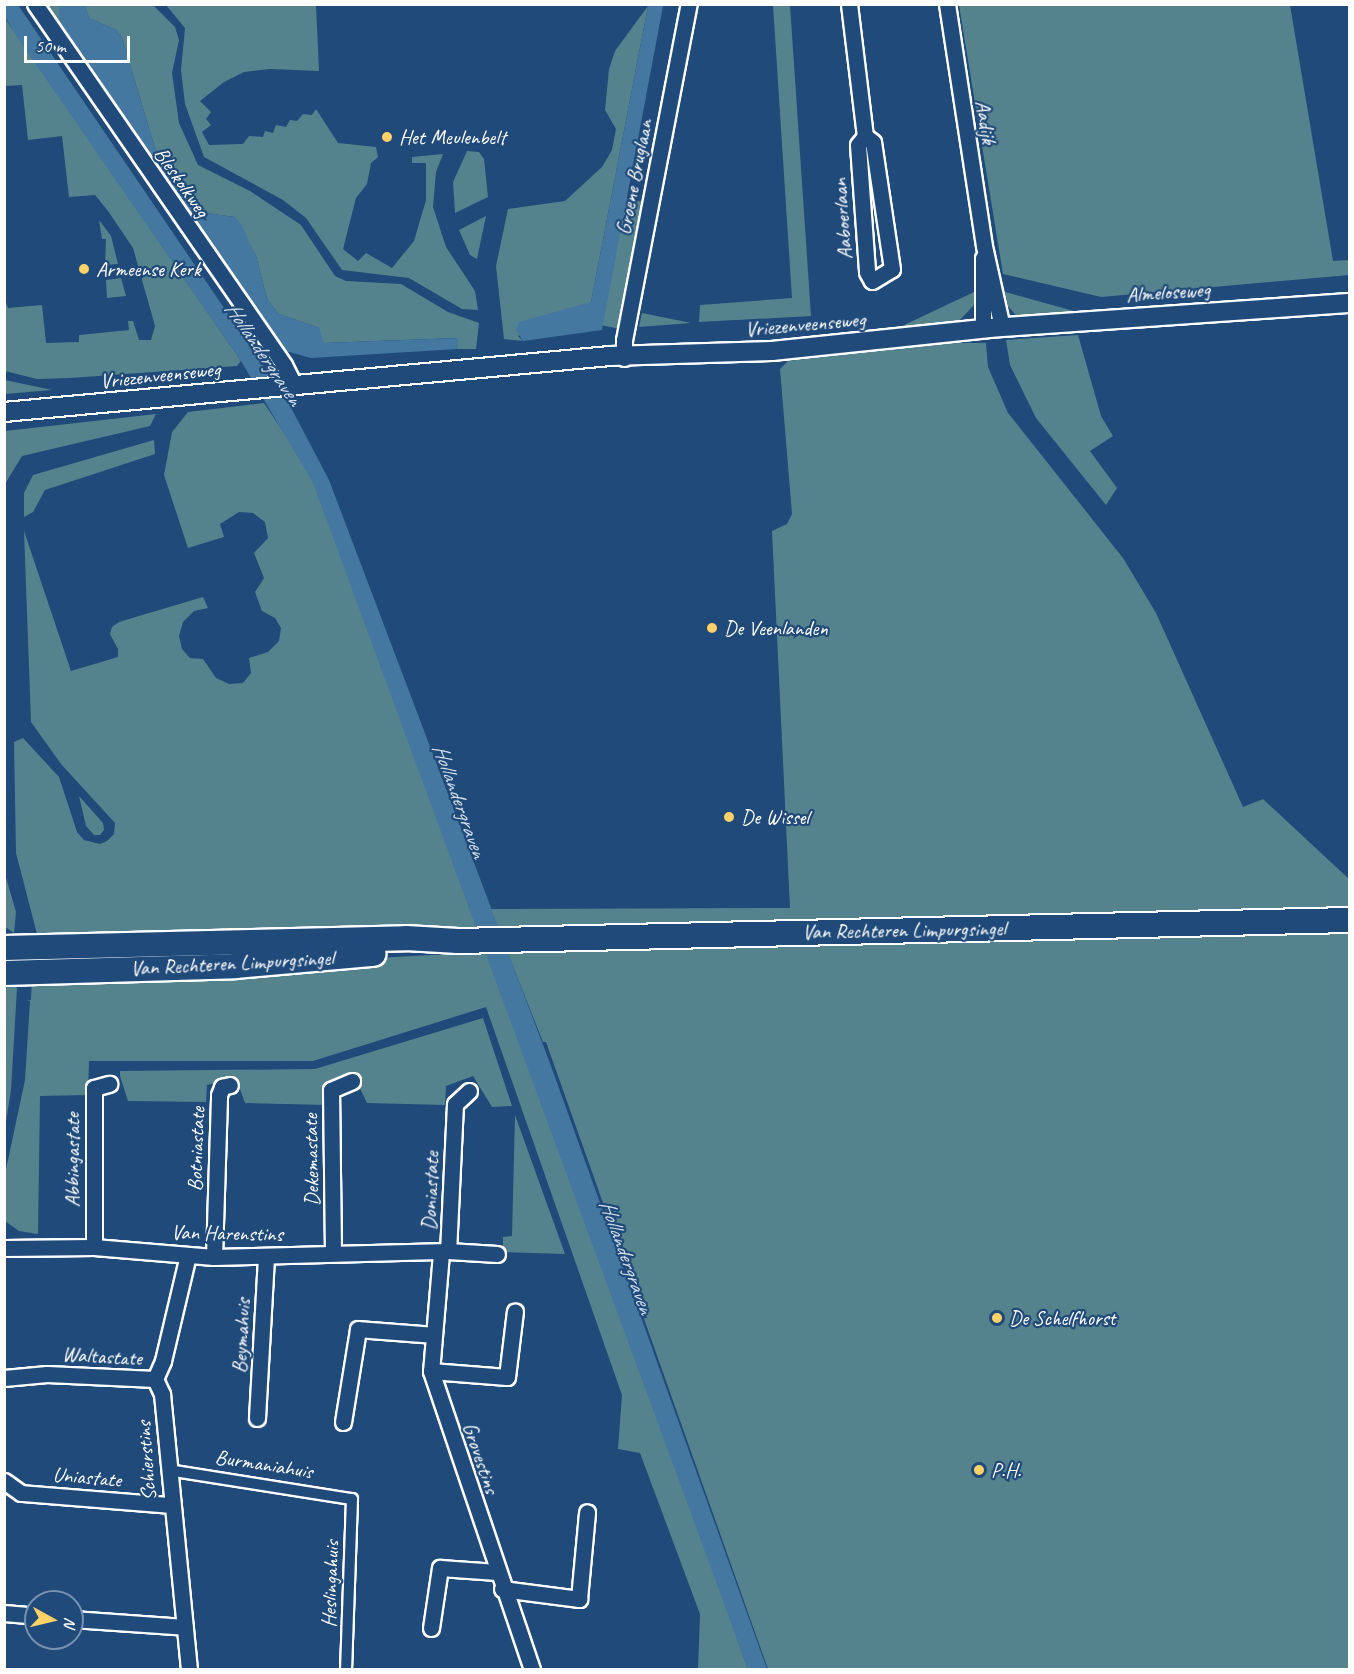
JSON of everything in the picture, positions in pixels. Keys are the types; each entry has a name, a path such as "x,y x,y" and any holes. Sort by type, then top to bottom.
{"main road":[{"name":"Van Rechteren Limpurgsingel","path":"4,948 426,938 467,941 1350,920"},
{"name":"Van Rechteren Limpurgsingel","path":"4,973 279,963 437,948 467,941"}],"street":[{"name":"Bleskolkweg","path":"35,4 287,385"},
{"name":"Groene Bruglaan","path":"624,358 624,340 689,4"},
{"name":"Aaboerlaan","path":"849,4 865,136 858,145 867,272 872,281 892,269 873,142 865,136"},
{"name":"Aadijk","path":"947,4 984,246 992,328"},
{"name":"Almeloseweg","path":"992,328 1350,303"},
{"name":"Vriezenveenseweg","path":"4,412 287,385 464,372 506,365 772,351 992,328"},
{"name":"Dekemastate","path":"333,1252 331,1090 352,1082"},
{"name":"Abbingastate","path":"94,1247 94,1088 109,1084"},
{"name":"Botniastate","path":"214,1257 219,1095 222,1087 230,1085"},
{"name":"Doniastate","path":"469,1091 455,1104 445,1252 497,1254"},
{"name":"Van Harenstins","path":"4,1248 94,1247 214,1257 267,1257 333,1252 445,1252"},
{"name":"Grovestins","path":"445,1252 431,1371 502,1589 532,1670"},
{"path":"155,1379 163,1362 188,1255"},
{"name":"Beymahuis","path":"257,1418 267,1257"},
{"path":"431,1371 507,1377 515,1311"},
{"path":"343,1422 358,1329 434,1335"},
{"name":"Waltastate","path":"4,1367 47,1374 155,1379"},
{"name":"Waltastate","path":"4,1378 47,1374"},
{"name":"Schierstins","path":"155,1379 162,1394 171,1505 189,1670"},
{"name":"Burmaniahuis","path":"168,1470 352,1499"},
{"name":"Uniastate","path":"4,1481 21,1493 171,1505"},
{"name":"Heslingahuis","path":"346,1670 352,1499"},
{"path":"502,1589 579,1599 587,1512"},
{"path":"431,1628 440,1568 497,1572"},
{"path":"4,1613 24,1615"},
{"path":"84,1619 185,1627"}],"green space":[{"path":"44,5 59,5 59,27"},
{"path":"85,5 153,5 175,27 179,40 172,73 179,123 198,165 250,191 301,225 335,276 346,281 401,284 448,312 479,323 476,349 458,349 457,338 323,343 319,328 279,314 267,299 256,256 235,217 199,212 155,148 122,38 116,30 89,18"},
{"path":"166,5 316,5 319,71 270,69 244,72 224,82 200,101 211,112 206,119 211,125 202,132 209,145 243,144 249,136 263,137 265,131 273,133 276,125 286,127 290,120 297,121 303,114 312,115 316,109 338,143 376,147 378,157 371,163 367,184 356,198 343,249 358,261 366,253 392,268 414,241 426,200 426,163 412,163 412,157 443,154 436,172 433,207 446,247 475,291 478,310 462,309 409,278 342,270 306,218 283,200 204,157 185,104 181,70 185,28"},
{"path":"773,5 790,5 811,316 699,322 700,305 792,298"},
{"path":"959,5 1290,5 1333,261 1349,260 1349,275 1101,297 1003,274"},
{"path":"648,6 591,302 518,336 523,341 504,339 496,266 508,209 565,201 602,167 612,150 616,129 605,110 609,69 615,51"},
{"path":"4,17 241,361 237,366 37,379 5,371 5,299 8,308 42,305 46,343 79,342 79,335 129,330 128,321 133,321 139,340 151,340 155,326 133,248 95,195 69,197 62,136 28,140 22,85 5,86"},
{"path":"467,151 479,152 484,159 488,197 455,213 453,182"},
{"path":"626,199 644,202 619,329 602,325"},
{"path":"486,216 477,259 470,255 459,230"},
{"path":"99,220 111,236 118,264 105,265 106,239 102,239"},
{"path":"121,278 126,296 107,298 106,280"},
{"path":"974,292 975,304 957,323 900,327"},
{"path":"1005,292 1081,313 1019,319 1008,306"},
{"path":"642,313 691,323 639,327"},
{"path":"1078,335 1101,416 1113,436 1090,451 1117,488 1106,505 1036,418 1010,365 1006,340"},
{"path":"944,343 986,343 988,367 1008,413 1123,558 1156,613 1243,807 1263,799 1350,880 1349,911 498,930 490,909 790,908 772,531 787,524 792,514 780,369 788,361"},
{"path":"5,380 52,390 5,394"},
{"path":"264,403 302,460 319,495 478,930 38,938 16,853 14,742 23,738 59,777 77,832 84,840 100,844 107,841 114,834 115,823 61,764 31,722 24,531 71,671 118,657 118,649 110,634 112,627 119,622 203,597 208,608 194,611 183,622 179,636 182,649 190,658 203,659 216,678 229,684 243,683 251,673 249,658 268,652 279,641 281,628 275,618 262,611 255,592 264,578 254,553 268,538 265,522 253,513 239,512 220,524 224,537 188,548 164,475 172,432 188,412"},
{"path":"156,414 150,426 22,456 5,484 5,431"},
{"path":"154,440 155,454 45,490 33,512 24,517 24,493 33,475"},
{"path":"79,796 103,823 104,830 100,835 94,835 86,826"},
{"path":"5,874 16,912 14,933 5,927"},
{"name":"De Schelfhorst","path":"1349,929 1349,1669 768,1669 546,1042 543,1042 507,951"},
{"path":"486,952 647,1386 748,1669 698,1669 700,1614 640,1453 618,1449 622,1395 486,1007 313,1061 89,1061 88,1095 40,1096 38,1234 19,1231 5,1221 5,1174 25,1080 30,1001 26,1001 31,1000 32,977"},
{"path":"5,979 17,988 11,1090 5,1128"},
{"path":"483,1018 512,1106 492,1107 473,1076 446,1086 445,1105 367,1103 354,1076 326,1105 245,1103 236,1078 207,1085 206,1102 128,1101 120,1076 120,1071 315,1069"},
{"path":"515,1115 565,1254 503,1252 503,1237 512,1236"}],"water":[{"path":"85,4 89,18 116,30 122,38 155,148 199,212 235,217 241,224 256,256 267,299 279,314 319,328 324,343 458,338 458,349 311,358 282,350 59,27 59,5"},
{"path":"5,5 18,5 288,402 329,480 551,1066 767,1669 748,1669 313,483 241,361 19,40 5,17"},
{"path":"648,6 663,6 602,330 523,341 516,330 519,322 591,302"}],"place":[{"name":"Het Meulenbelt","path":"387,137"},
{"name":"Armeense Kerk","path":"84,269"},
{"name":"De Veenlanden","path":"712,628"},
{"name":"De Wissel","path":"729,817"},
{"name":"De Schelfhorst","path":"997,1318"},
{"name":"P.H.","path":"979,1470"}],"water label":[{"name":"Hollandergraven","path":"263,354"},
{"name":"Hollandergraven","path":"459,801"},
{"name":"Hollandergraven","path":"626,1257"}]}
